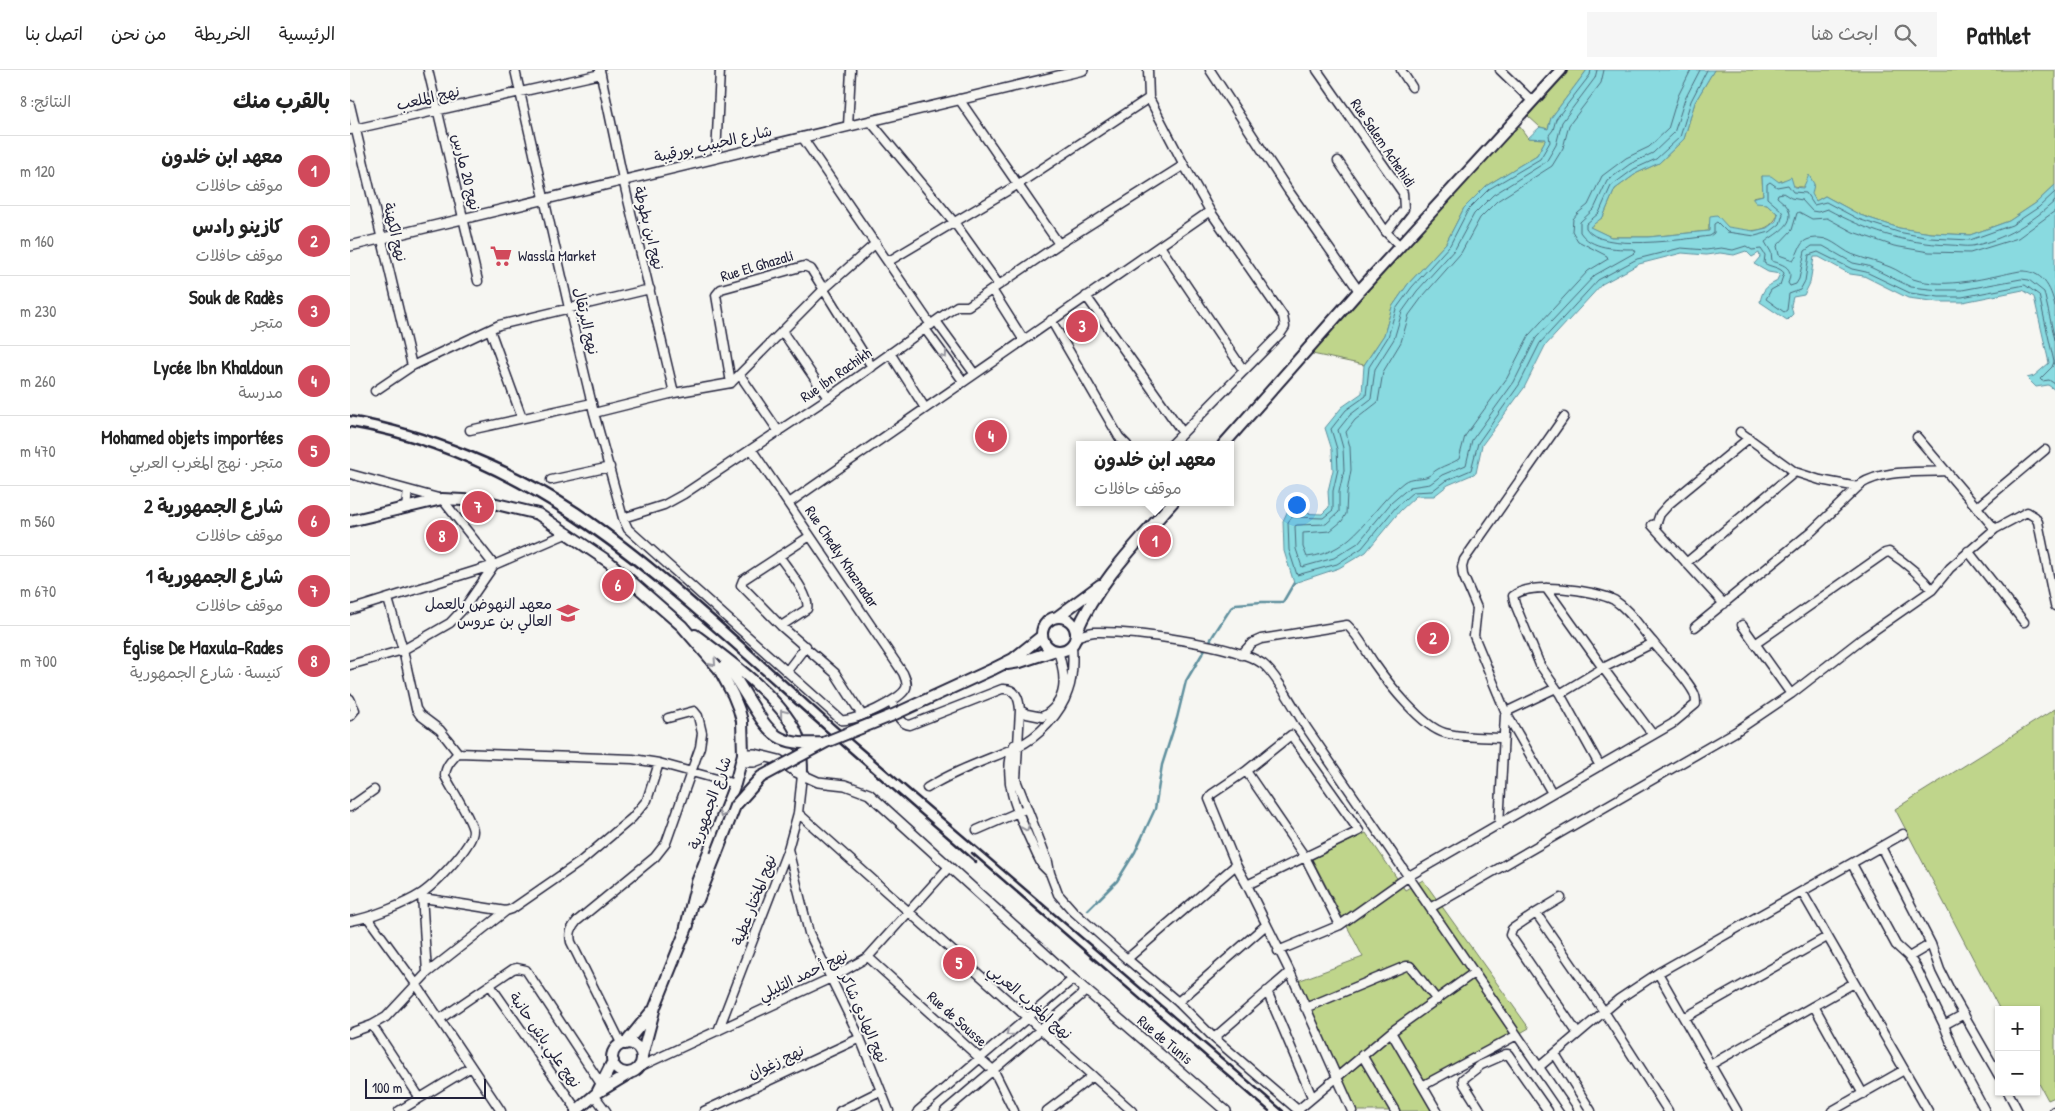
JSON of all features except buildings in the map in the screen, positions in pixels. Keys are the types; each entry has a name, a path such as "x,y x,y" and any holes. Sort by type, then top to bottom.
{"main road":[{"path":"1227,441 1359,291 1560,70"},
{"name":"شارع الجمهورية","path":"350,521 442,499 484,501 538,514 609,562 682,626 719,669 734,695 742,722 742,758 735,784 697,882 685,931"},
{"path":"577,1110 597,1091 639,1067 655,1007 685,931 736,806 750,788 761,777 826,742 892,715 993,669 1056,651 1066,650 1074,639 1092,601 1108,578 1170,506"},
{"path":"1056,651 1043,642 1042,636 1046,623 1057,618 1108,578"},
{"path":"1057,618 1070,622 1074,639"},
{"path":"682,626 721,655 770,698 789,720 798,739 802,775"},
{"path":"1003,665 1042,636"},
{"path":"721,655 766,727 780,739 797,743 826,742"},
{"path":"597,1091 613,1061 614,1053 655,1007"},
{"path":"624,1044 638,1048 642,1056"},
{"path":"613,1061 617,1069 630,1073"}],"street":[{"name":"نهج 20 مارس","path":"428,70 478,281"},
{"name":"نهج البرتقال","path":"514,70 594,413 623,518"},
{"path":"716,158 720,70"},
{"path":"848,126 851,70"},
{"name":"شارع الحبيب بورقيبة","path":"350,246 1083,70"},
{"path":"1148,70 1149,98 1184,165 1210,211 1285,319 1283,330 1175,441"},
{"path":"1210,70 1288,190 1359,291"},
{"name":"Rue Salem Achehidi","path":"1317,70 1403,192 1404,209 1386,232"},
{"path":"1401,70 1412,87"},
{"path":"1500,70 1532,101"},
{"name":"نهج الملعب","path":"353,129 600,72"},
{"name":"نهج ابن بطوطة","path":"600,72 622,180 674,392"},
{"path":"889,261 1017,185 1149,98"},
{"path":"959,99 1059,244"},
{"name":"نهج الكهنة","path":"350,105 353,129 382,238 412,366"},
{"path":"870,121 954,222 999,285"},
{"path":"802,137 889,261 931,325 963,381"},
{"path":"1338,161 1386,232 1400,246"},
{"name":"Rue Ibn Rachikh","path":"623,518 664,504 684,494 779,432 955,307 968,306 1059,244 1184,165"},
{"path":"789,502 1210,211"},
{"path":"594,413 674,392 731,383 823,290 876,243"},
{"path":"1160,246 1244,371"},
{"name":"Rue El Ghazali","path":"731,383 716,295 721,289 804,266 811,270 872,367"},
{"path":"375,392 412,366 499,325 650,289"},
{"path":"992,290 1023,339"},
{"path":"1086,296 1183,433"},
{"path":"1051,320 1116,432 1124,441"},
{"path":"931,325 974,373"},
{"path":"490,330 522,418"},
{"path":"782,331 828,398"},
{"path":"890,353 924,408"},
{"path":"740,375 779,432"},
{"path":"470,430 592,403"},
{"path":"1552,793 1506,713 1474,636 1477,608 1463,575 1462,567 1464,560 1564,417"},
{"path":"1740,432 1795,472 1820,480 1858,487"},
{"path":"1917,437 1995,528"},
{"path":"1724,604 1653,526 1669,504 1749,438"},
{"name":"Rue Chedly Khaznadar","path":"752,450 904,673 906,687 901,696 891,702"},
{"path":"1977,507 2045,450"},
{"path":"551,480 610,467"},
{"path":"1695,627 1812,531 1870,478 1882,475 1946,471"},
{"path":"1686,562 1795,472"},
{"path":"350,474 442,499 494,565"},
{"path":"406,508 408,490"},
{"path":"1430,908 1727,737 1791,694 1863,638 1932,590 1968,551 1995,528 2021,513 2027,512 2035,517 2038,522 2055,606"},
{"path":"623,518 631,532 841,720 849,720 891,702 900,720 907,725 915,724 1002,689 1008,688 1015,693 1019,701 1020,710 1016,744 1008,777 1023,810 1042,865 1050,873 1062,899 1127,959 1178,1002 1214,1038 1299,1110 1312,1097 1336,1080 1362,1055 1391,1032 1474,972"},
{"path":"350,610 494,565 568,533"},
{"path":"810,536 743,580 741,585 781,626 806,646 835,674 862,715"},
{"path":"1968,551 2024,622"},
{"path":"1755,644 1885,553 1889,552 1906,562 1932,590"},
{"path":"779,556 806,597 808,606 807,609 781,626"},
{"path":"350,665 403,650 457,617 494,565"},
{"path":"1546,588 1653,735"},
{"path":"1278,951 1340,925 1409,876 1498,825 1552,793 1600,766 1653,735 1685,715 1696,704 1696,699 1682,676 1624,608 1612,599 1567,589 1546,588 1516,594 1513,599 1540,665 1558,691 1600,766"},
{"path":"388,599 403,650 416,709 420,715 440,730 458,753"},
{"path":"1241,655 1252,643 1261,638 1347,625 1354,631 1376,666 1418,716 1445,733 1503,738"},
{"path":"1742,625 1791,694"},
{"path":"928,788 958,770 1016,744 1043,729 1066,696 1072,671 1074,639 1092,632 1199,643 1241,655 1262,664 1271,672 1306,727 1569,1111"},
{"path":"1498,825 1504,719 1506,713 1558,691 1653,643"},
{"path":"787,672 806,646"},
{"path":"1020,710 1027,714 1042,717 1049,713 1058,702 1065,679 1064,667 1056,651"},
{"path":"350,699 355,710 350,716"},
{"path":"624,1044 571,942 571,928 589,910 661,851 692,773 702,738 697,713 691,711 668,718"},
{"path":"1247,885 1359,830 1292,735 1289,735 1246,771 1210,796 1236,865 1290,972 1336,1080 1352,1111"},
{"path":"350,921 368,918 422,896 450,866 472,838 472,825 445,776 445,770 458,753 612,757 659,764 735,784"},
{"name":"Rue de Tunis","path":"742,758 767,757 779,760 802,775 818,782 845,785 869,794 1073,980 1226,1111"},
{"path":"350,1033 372,1025 386,1017 427,973 506,911 580,862 632,818 647,800 659,764"},
{"path":"1246,771 1305,857 1340,925"},
{"name":"نهج المختار عطية","path":"718,1031 788,849 798,813 802,775"},
{"path":"350,806 374,790"},
{"path":"977,830 1023,810"},
{"name":"نهج المغرب العربي","path":"798,813 1132,1111"},
{"path":"1539,1068 1619,999 1658,973 1903,834"},
{"path":"1880,847 1931,944 1940,970 1995,1069"},
{"name":"نهج الهادي شاكر","path":"788,849 809,933 860,1038 889,1111"},
{"path":"1852,864 1896,945 1909,957 1924,983 1959,1063 1985,1111"},
{"path":"1127,959 1236,865"},
{"name":"نهج أحمد التليلي","path":"639,1067 831,978 868,957 949,867"},
{"path":"1802,892 1928,1111"},
{"path":"422,896 506,911"},
{"path":"422,896 427,973"},
{"path":"1561,898 1512,929 1510,935 1578,1034"},
{"path":"1536,913 1605,1013 1668,1111"},
{"path":"368,918 416,984 501,1111"},
{"path":"1178,1002 1266,925"},
{"path":"1684,1018 1827,937"},
{"path":"1909,957 1931,944"},
{"name":"Rue de Sousse","path":"868,957 994,1071 1014,1111"},
{"path":"1305,1008 1406,966 1410,966 1437,1000"},
{"path":"440,1019 513,969 526,970 597,1091 606,1111"},
{"path":"1214,1038 1290,972"},
{"path":"1658,973 1737,1111"},
{"path":"918,1111 1073,980"},
{"path":"1710,1065 1854,983"},
{"name":"نهج علي باش حانبة","path":"490,985 577,1110"},
{"path":"944,1111 994,1071 1086,991"},
{"path":"1268,991 1312,1097"},
{"path":"1814,1006 1863,1094"},
{"path":"1944,1025 1964,1014"},
{"path":"372,1025 420,1098"},
{"path":"1391,1032 1438,1111"},
{"path":"1424,1085 1517,1034"},
{"name":"نهج زغوان","path":"704,1111 860,1038"},
{"path":"1481,1111 1464,1084 1463,1079 1482,1065 1508,1054 1548,1111"},
{"path":"1555,1054 1591,1111"},
{"path":"1362,1055 1395,1111"},
{"path":"399,1111 471,1067"},
{"path":"1832,1111 1904,1070"},
{"path":"1047,1111 1093,1076"},
{"path":"840,1111 880,1091"},
{"path":"2010,1096 2018,1111"}],"green space":[{"path":"1567,70 1587,70 1551,118 1548,129 1540,127 1528,116"},
{"path":"1714,70 2055,70 2055,185 2036,203 2009,221 1970,235 1931,233 1899,228 1860,215 1825,196 1816,201 1811,194 1814,184 1798,187 1784,180 1778,182 1762,176 1763,195 1753,197 1767,204 1778,214 1766,228 1748,231 1709,224 1709,231 1648,237 1611,237 1589,227 1603,217 1615,189 1637,173 1659,163 1684,139 1695,102"},
{"path":"1517,123 1528,138 1546,139 1537,155 1486,186 1464,208 1446,243 1408,284 1392,307 1384,335 1364,365 1303,352"},
{"path":"2055,709 2055,1097 2048,1100 2040,1085 2040,1006 1998,1006 1895,809"},
{"path":"1366,833 1405,890 1423,880 1529,1028 1427,1088 1440,1111 1354,1111 1295,982 1363,957 1312,859"}],"water":[{"path":"1587,70 1714,70 1695,102 1684,139 1659,163 1637,173 1615,189 1603,217 1590,227 1611,237 1648,237 1709,231 1710,216 1717,215 1728,227 1754,231 1767,228 1776,221 1778,214 1767,204 1756,203 1752,198 1763,195 1762,176 1771,176 1779,182 1791,177 1794,187 1803,188 1809,175 1814,184 1812,194 1816,201 1825,196 1860,215 1899,228 1931,233 1970,235 2009,221 2036,203 2055,185 2055,390 2048,385 2036,387 2027,378 2034,376 2049,363 2034,297 2023,290 1963,302 1939,302 1908,298 1864,276 1850,274 1819,257 1814,257 1810,283 1804,295 1793,297 1791,305 1793,314 1787,320 1760,302 1765,289 1776,282 1780,274 1768,272 1754,264 1760,257 1759,253 1752,257 1746,251 1734,255 1682,253 1639,264 1602,284 1545,346 1524,388 1482,445 1476,473 1448,485 1434,496 1416,496 1400,511 1366,552 1339,568 1294,583 1284,551 1283,521 1289,508 1297,513 1322,514 1329,507 1328,491 1333,470 1332,450 1325,428 1342,407 1362,393 1364,365 1384,335 1392,307 1408,284 1446,243 1464,208 1486,186 1537,155 1546,139 1528,138 1540,127 1548,129 1551,118"}],"waterway":[{"path":"1088,910 1117,881 1135,852 1155,809 1162,765 1177,718 1186,681 1214,634 1231,608 1236,604 1283,602 1294,583"}],"railway":[{"path":"350,416 439,439 498,463 554,492 617,535 689,594 827,719 1283,1111"},
{"path":"350,427 413,442 472,465 528,493 582,526 682,604 976,862"},
{"path":"972,853 1269,1111"}],"place":[{"name":"Wassla Market","path":"501,256"},
{"name":"Souk de Radès","path":"1082,326"},
{"name":"Lycée Ibn Khaldoun","path":"991,436"},
{"name":"شارع الجمهورية 1","path":"478,507"},
{"name":"Église De Maxula-Rades","path":"442,536"},
{"name":"معهد ابن خلدون","path":"1155,541"},
{"name":"شارع الجمهورية 2","path":"618,585"},
{"name":"معهد النهوض بالعمل العالي بن عروس","path":"568,613"},
{"name":"كازينو رادس","path":"1433,638"},
{"name":"Mohamed objets importées","path":"959,963"}]}
